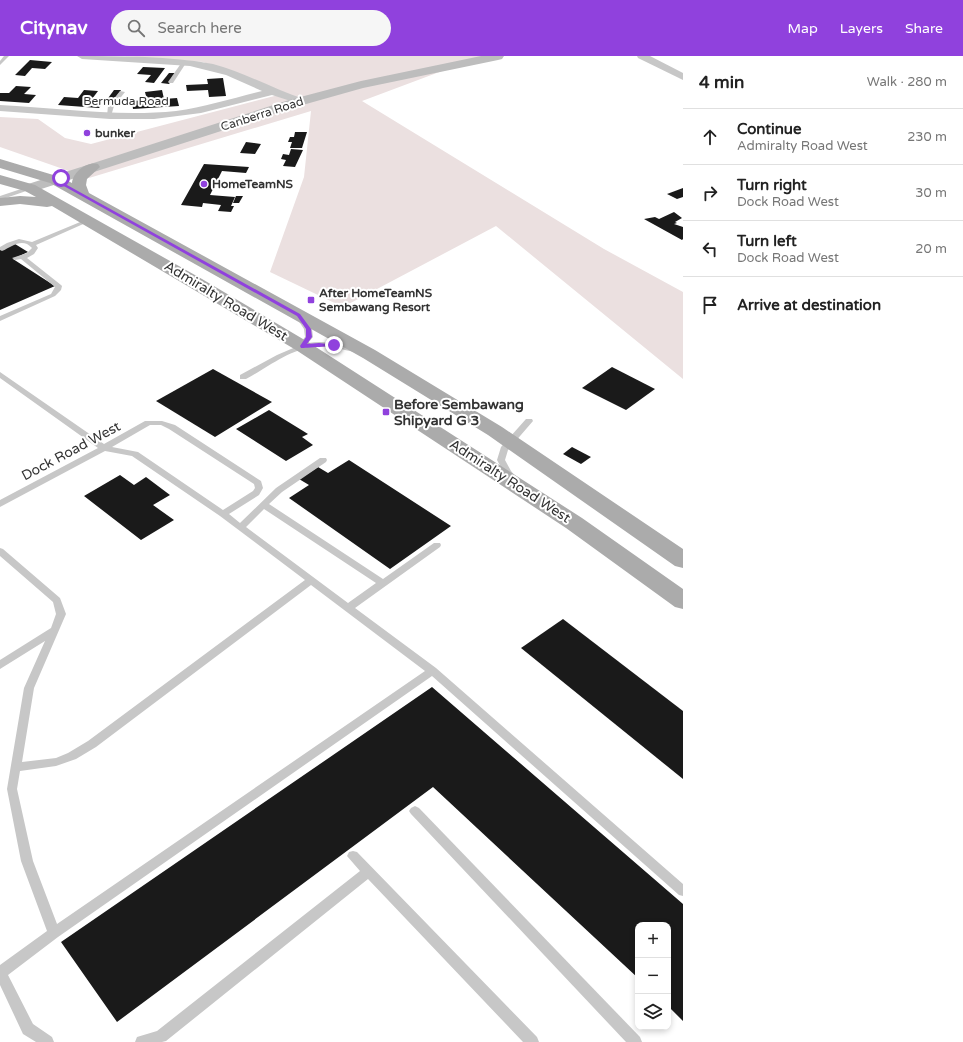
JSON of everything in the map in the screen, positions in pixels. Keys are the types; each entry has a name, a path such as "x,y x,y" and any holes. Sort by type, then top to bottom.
{"main road":[{"name":"Canberra Road","path":"30,188 300,102 361,85 490,57"},
{"name":"Admiralty Road West","path":"0,163 55,180 369,354 510,441 683,560"},
{"path":"83,195 78,187 78,183 81,177 93,167"},
{"name":"Admiralty Road West","path":"0,179 30,188 196,283 302,346 574,522 683,601"},
{"path":"0,202 20,200 60,205"},
{"path":"192,256 205,267 208,273 205,278 196,283"}],"street":[{"path":"82,56 184,63 211,67 230,73 300,102"},
{"path":"642,56 683,77"},
{"name":"Bermuda Road","path":"0,108 148,116 176,114 274,92"}],"lane":[{"path":"0,64 7,56"},
{"path":"171,82 184,63"},
{"path":"109,115 111,106 122,92"},
{"path":"0,198 30,188"},
{"path":"2,249 8,244 14,242 28,242 33,244 87,221"},
{"path":"0,319 53,295 58,290 59,286 19,257 33,251 35,248 33,244"},
{"path":"298,315 308,329 309,337 302,346"},
{"path":"243,377 302,346 319,344 334,345 369,354"},
{"path":"0,374 104,448 134,454 223,514 312,580 432,671 683,891"},
{"path":"524,490 508,472 501,460 504,449 529,421"},
{"name":"Dock Road West","path":"0,504 148,423 162,423 172,426 258,483 259,488 256,493 223,514"},
{"path":"241,527 279,490 323,460"},
{"path":"264,505 383,583"},
{"path":"348,608 437,545"},
{"path":"0,551 57,600 61,614 56,630 28,688 12,789 27,861 54,934"},
{"path":"16,767 56,762 72,756 92,744 312,580"},
{"path":"0,665 56,630"},
{"path":"47,1042 28,1029 0,973 432,671"},
{"path":"415,812 635,1042"},
{"path":"353,856 532,1042"},
{"path":"142,1042 161,1036 368,872"}],"shaded area":[{"path":"124,56 482,56 362,101 604,249 683,292 683,379 496,226 343,307 270,272 304,177 311,111 89,178 0,147 0,117 38,119 65,138 91,144 286,93 203,62"}],"building":[{"path":"30,60 52,62 45,69 32,68 25,76 15,75"},
{"path":"143,67 165,68 154,83 145,82 151,75 137,74"},
{"path":"169,73 177,73 169,84 161,83"},
{"path":"223,78 226,96 209,97 208,90 187,91 186,85 208,84 207,79"},
{"path":"16,86 31,87 24,94 36,95 29,103 0,101 0,93 9,93"},
{"path":"84,90 98,91 92,99 105,100 99,108 58,105 64,97 78,98"},
{"path":"114,90 121,90 110,106 103,105"},
{"path":"162,90 164,99 177,98 179,106 133,109 132,101 147,100 145,92"},
{"path":"295,132 307,132 302,148 290,148 292,142 288,142 290,137 294,137"},
{"path":"246,142 261,144 255,154 240,153"},
{"path":"291,149 303,150 295,167 283,166 286,160 281,159 283,154 289,155"},
{"name":"HomeTeamNS","path":"204,164 249,167 246,173 222,171 210,195 235,197 231,206 234,206 231,212 218,211 221,205 203,203 202,207 181,205"},
{"path":"683,188 683,197 677,199 667,194"},
{"path":"236,196 243,196 239,203 233,203"},
{"path":"674,212 682,218 674,224 683,227 682,240 644,219 655,217 659,219"},
{"path":"15,244 28,252 13,259 55,286 0,310 0,250"},
{"path":"612,367 655,389 626,410 582,388"},
{"path":"213,369 272,402 215,437 156,401"},
{"path":"269,410 308,434 302,437 313,445 286,461 236,429"},
{"path":"572,447 591,457 581,464 563,454"},
{"path":"349,460 451,526 390,569 289,498 309,485 299,479 318,467 328,473"},
{"path":"120,475 134,485 146,477 170,495 153,505 174,520 141,540 84,496"},
{"path":"563,619 683,711 683,779 521,648"},
{"path":"432,687 683,904 683,1021 671,1009 671,922 635,922 635,975 433,787 117,1022 61,942"}],"place":[{"name":"bunker","path":"87,133"},
{"name":"HomeTeamNS","path":"204,184"},
{"name":"After HomeTeamNS Sembawang Resort","path":"311,300"},
{"name":"Before Sembawang Shipyard G 3","path":"386,412"}],"route":[{"path":"61,178 55,180 298,315 308,329 309,337 302,346 319,344 334,345"}]}
